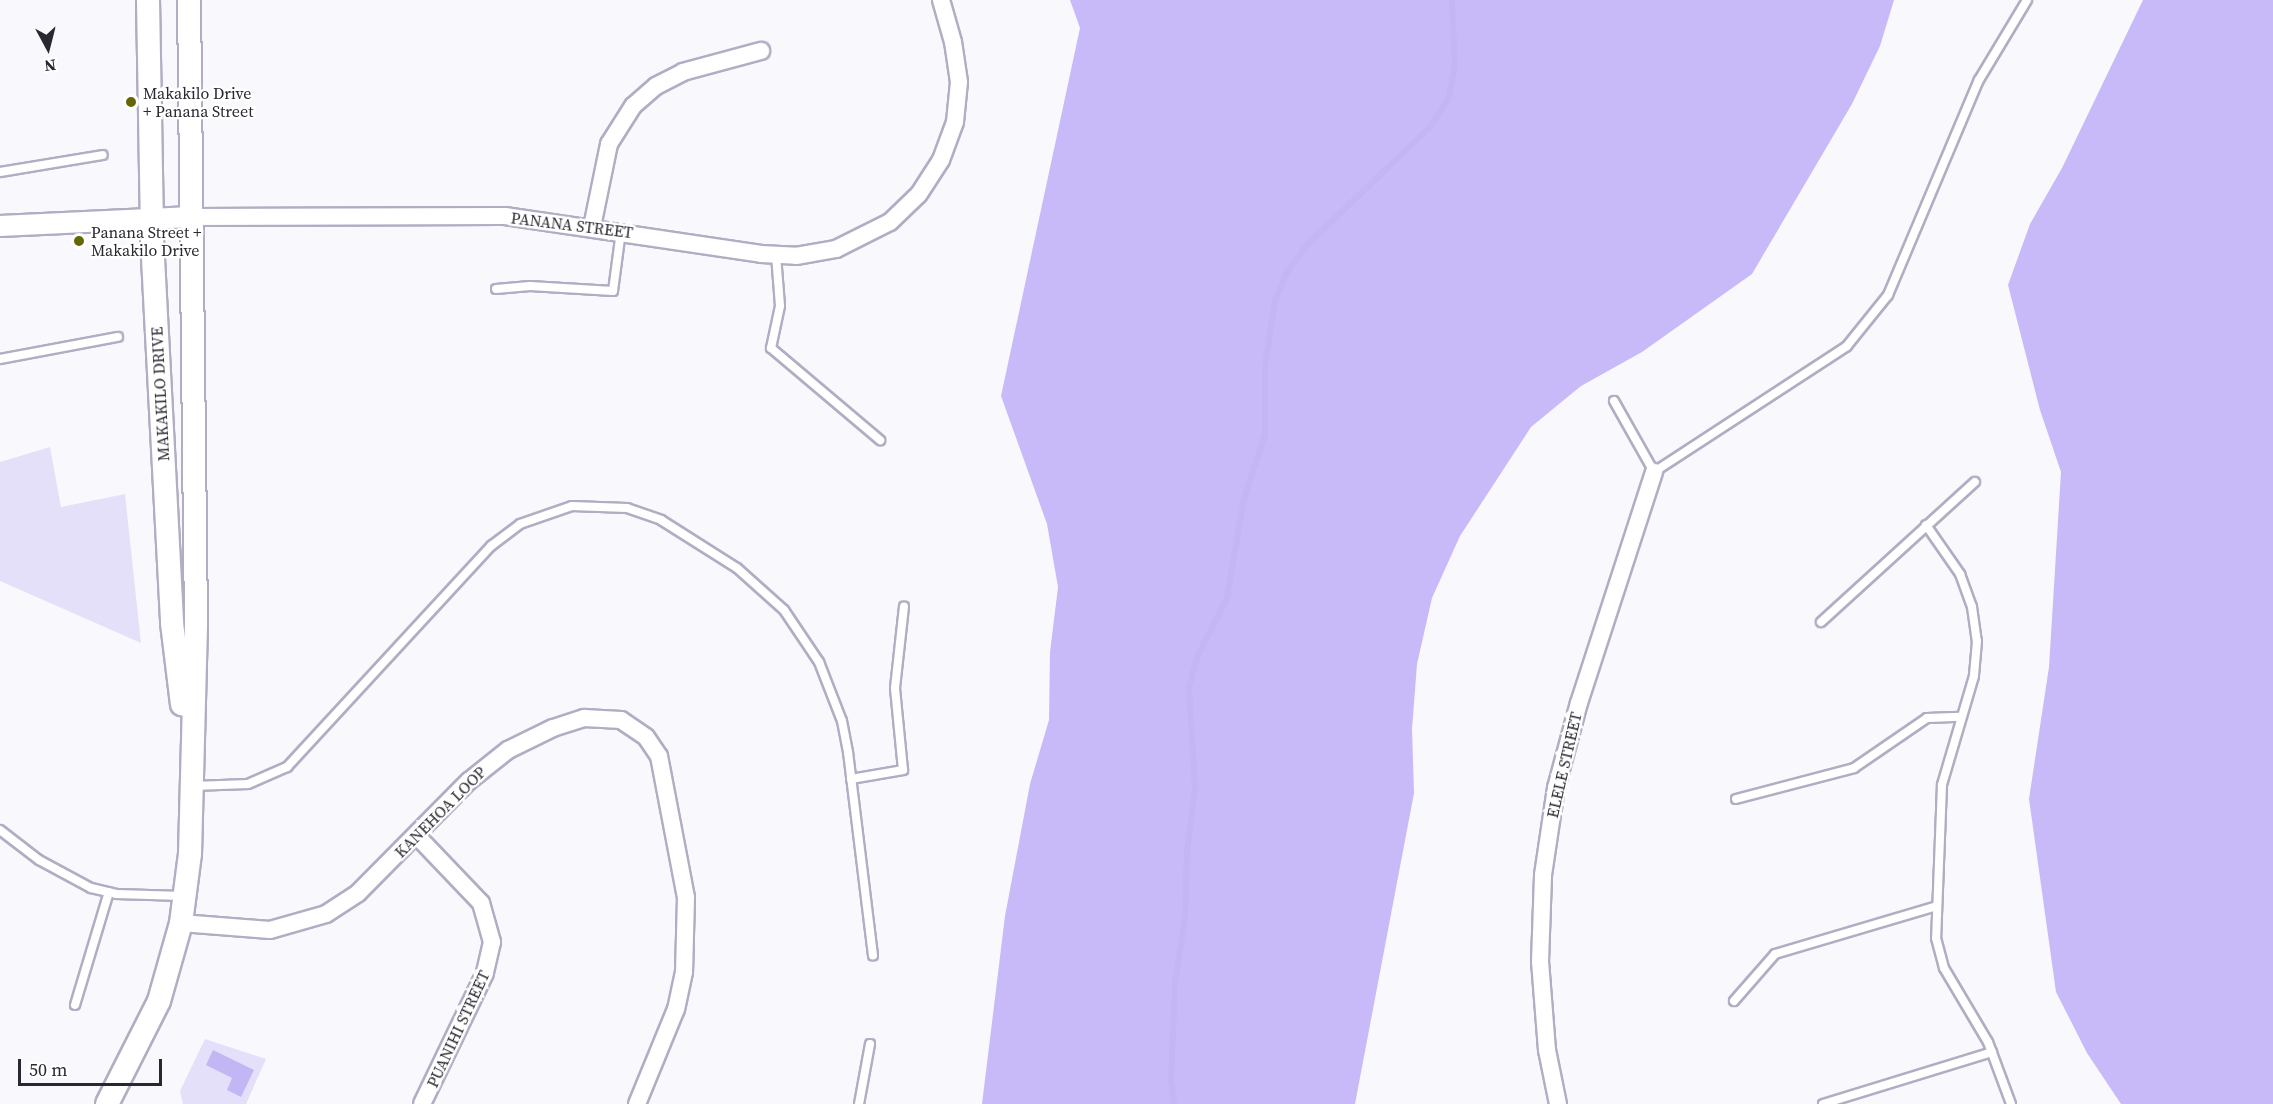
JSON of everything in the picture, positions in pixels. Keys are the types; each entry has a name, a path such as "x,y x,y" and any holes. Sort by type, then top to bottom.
{"main road":[{"name":"MAKAKILO DRIVE","path":"148,0 152,218 172,623 192,786"},
{"name":"MAKAKILO DRIVE","path":"107,1104 159,1001 182,923 192,786 196,624 189,0"}],"street":[{"name":"PANANA STREET","path":"0,226 192,217 505,216 622,231 776,255 826,251 873,233 906,208 931,177 949,141 958,102 957,61 941,0"},
{"path":"592,227 609,144 633,106 656,86 683,72 761,51"},
{"name":"ELELE STREET","path":"1558,1104 1547,1050 1540,962 1543,875 1556,788 1579,704 1654,472"},
{"name":"KANEHOA LOOP","path":"182,923 251,931 308,922 358,893 488,764 553,728 584,718 606,717 628,723 651,743 663,770 686,897 687,935 676,1009 637,1104"},
{"name":"PUANIHI STREET","path":"417,836 481,903 492,942 485,973 422,1104"}],"lane":[{"path":"1614,401 1654,472 1831,360 1876,313 1897,276 1979,80 2027,0"},
{"path":"0,172 103,155"},
{"path":"496,290 530,286 613,291 622,231"},
{"path":"776,255 780,306 771,348 880,440"},
{"path":"0,358 118,337"},
{"path":"1821,622 1975,482"},
{"path":"192,786 248,784 287,767 491,546 537,516 590,505 627,508 661,520 737,568 784,610 808,644 832,691 842,721 873,954"},
{"path":"1926,525 1960,574 1976,624 1974,676 1942,785 1936,938 1940,958 1992,1052 2011,1104"},
{"path":"851,779 903,770 895,688 904,606"},
{"path":"1736,800 1854,768 1927,718 1961,717"},
{"path":"0,830 39,860 91,888 109,892 184,896"},
{"path":"75,1005 109,892"},
{"path":"1734,1001 1763,964 1779,953 1937,906"},
{"path":"859,1104 870,1044"},
{"path":"1823,1104 1992,1052"}],"shaded area":[{"path":"1070,0 1894,0 1880,46 1852,104 1752,274 1642,352 1581,386 1531,427 1460,536 1432,598 1417,664 1412,729 1414,793 1355,1104 982,1104 1005,916 1030,784 1049,720 1050,652 1058,587 1047,524 1001,396 1080,28"},
{"path":"2143,0 2273,0 2273,1104 2121,1104 2087,1053 2056,992 2029,799 2049,667 2061,472 2040,410 2008,285 2030,224 2062,168"},
{"path":"50,447 61,507 125,494 141,643 0,581 0,462"},
{"path":"205,1039 266,1059 246,1104 183,1104 180,1091"},
{"path":"213,1050 254,1070 241,1097 227,1090 232,1078 206,1065"}],"waterway":[{"path":"1174,1104 1171,1081 1175,984 1185,918 1187,853 1195,788 1189,687 1198,655 1227,598 1244,499 1265,434 1265,366 1275,301 1287,272 1307,245 1430,127 1448,99 1455,67 1452,0"}],"place":[{"name":"Makakilo Drive + Panana Street","path":"131,102"},
{"name":"Panana Street + Makakilo Drive","path":"79,241"}]}
